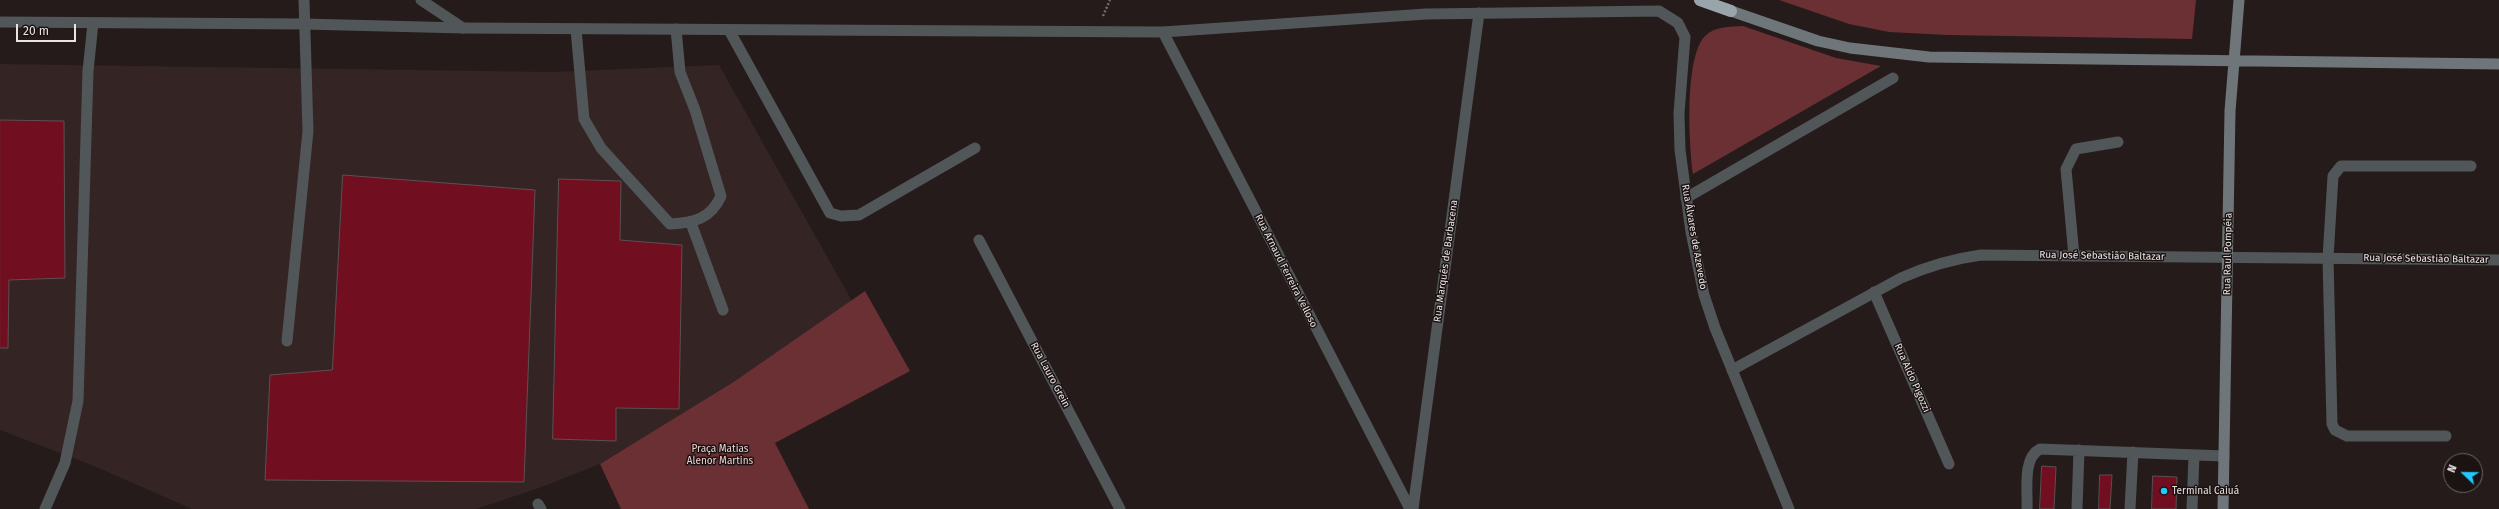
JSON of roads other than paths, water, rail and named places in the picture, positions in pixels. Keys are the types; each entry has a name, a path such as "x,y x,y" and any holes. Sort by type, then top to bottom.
{"highway":[{"path":"1700,0 1731,11"}],"main road":[{"name":"Rua Raul Pompéia","path":"2223,509 2233,61 2239,0"},
{"path":"1731,11 1818,41 1883,53 1977,59 2499,64"}],"street":[{"path":"287,341 308,131 304,0"},
{"path":"421,0 463,28"},
{"name":"Rua Álvares de Azevedo","path":"1479,13 1659,11 1678,23 1685,37 1679,130 1686,198 1704,295 1732,370 1789,509"},
{"path":"0,22 304,24 576,29 1163,32 1380,17 1479,13"},
{"name":"Rua Marquês de Barbacena","path":"1413,509 1479,13"},
{"path":"45,509 65,463 78,401 88,78 93,23"},
{"path":"576,29 584,119 601,148 670,224 691,223 716,209 721,196 694,110 680,72 676,29"},
{"path":"729,30 830,213 841,216 859,215 975,148"},
{"name":"Rua Arnaud Ferreira Velloso","path":"1163,32 1410,509"},
{"path":"1686,198 1893,78"},
{"path":"2074,256 2066,169 2076,149 2118,142"},
{"path":"2446,436 2347,436 2335,430 2332,424 2328,258 2333,176 2340,166 2471,166"},
{"path":"691,223 723,310"},
{"name":"Rua Lauro Grein","path":"979,240 1120,509"},
{"name":"Rua José Sebastião Baltazar","path":"1732,370 1874,292 1928,266 1954,259 1981,255 2499,260"},
{"name":"Rua Aldo Pigozzi","path":"1874,292 1949,464"},
{"path":"2027,509 2029,466 2033,454 2040,449 2224,456"},
{"path":"2077,502 2079,450"},
{"path":"2130,509 2133,452"},
{"path":"2192,509 2194,455"}],"place":[{"name":"Terminal Caiuá","path":"2164,491"}],"park label":[{"name":"Praça Matias Alenor Martins","path":"720,454"}]}
